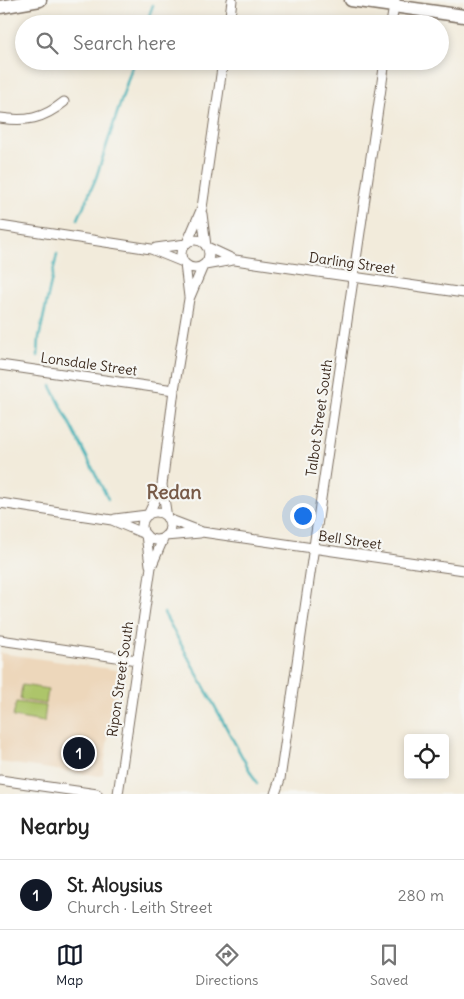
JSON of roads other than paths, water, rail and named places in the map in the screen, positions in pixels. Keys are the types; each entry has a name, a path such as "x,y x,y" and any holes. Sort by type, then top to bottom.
{"main road":[{"path":"0,7 30,0"},
{"path":"351,0 394,3 464,16"}],"street":[{"path":"230,15 232,0"},
{"path":"0,503 112,520 155,540 165,537 170,529 162,485 174,390 189,299 209,255 206,246 202,208 222,70"},
{"name":"Talbot Street South","path":"275,794 280,779 384,70"},
{"path":"0,118 19,120 35,118 50,113 64,102"},
{"path":"189,299 181,252 187,243 202,208"},
{"path":"0,226 151,248 193,268 204,265"},
{"path":"151,248 197,241 206,246"},
{"name":"Darling Street","path":"206,246 236,260 464,294"},
{"name":"Darling Street","path":"204,265 236,260"},
{"name":"Lonsdale Street","path":"0,365 174,390"},
{"path":"146,535 142,524 162,485"},
{"path":"112,520 159,512 168,518"},
{"name":"Bell Street","path":"168,518 202,532 464,570"},
{"name":"Bell Street","path":"165,537 202,532"},
{"name":"Ripon Street South","path":"146,535 151,567"},
{"name":"Ripon Street South","path":"118,794 151,567 165,537"},
{"path":"0,640 137,660"},
{"name":"Talbot Street South","path":"280,779 281,794"},
{"path":"0,780 97,794"}],"waterway":[{"path":"149,15 153,5"},
{"path":"78,219 96,178 131,70"},
{"path":"38,356 39,338 57,254"},
{"path":"51,386 108,499"},
{"path":"164,613 257,784"}],"place":[{"name":"St. Aloysius","path":"79,753"}],"district":[{"name":"Redan","path":"174,492"}]}
